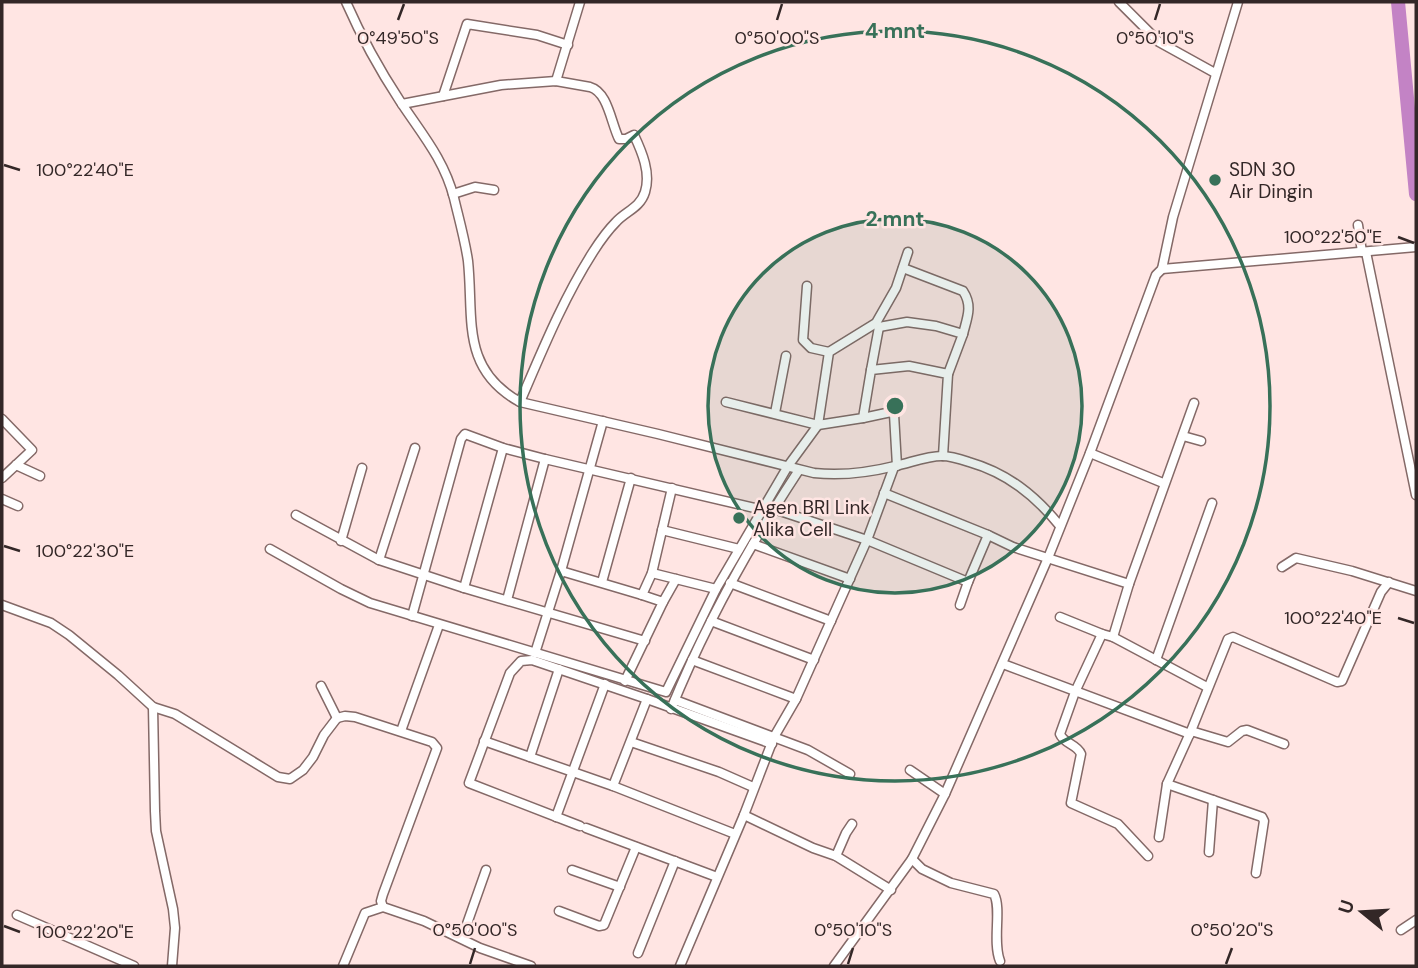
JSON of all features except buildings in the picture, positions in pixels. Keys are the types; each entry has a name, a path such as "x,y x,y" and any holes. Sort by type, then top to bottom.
{"street":[{"path":"346,2 374,59 430,144 453,194 468,260 471,333 482,369 502,392 520,402 799,470 837,476 863,474 943,456 987,467 1015,481 1045,507 1060,526"},
{"path":"556,81 580,2"},
{"path":"1119,2 1159,42 1215,73"},
{"path":"1162,270 1173,217 1238,2"},
{"path":"443,96 466,27 470,23 537,35 568,45"},
{"path":"402,104 501,85 556,81 590,86 599,91 619,139 634,135 648,180 643,197 638,205 618,220 592,254 557,316 520,402"},
{"path":"453,194 475,187 494,190"},
{"path":"1358,225 1416,495"},
{"path":"834,966 912,859 945,794 1048,558 1156,275 1162,270 1416,247"},
{"path":"863,418 877,325 896,288 908,252"},
{"path":"903,268 963,291 968,298 970,309 948,374 943,456"},
{"path":"807,286 803,340 811,348 830,352 877,325 907,322 936,326 962,334"},
{"path":"270,549 355,597 412,617 666,692 738,549 788,466 818,425 830,352"},
{"path":"775,413 786,356"},
{"path":"871,369 909,366 948,374"},
{"path":"680,966 773,740 814,660 867,540 895,466 894,414 891,412 818,425 726,402"},
{"path":"1113,638 1163,483 1184,436 1194,403"},
{"path":"535,653 603,421"},
{"path":"2,478 32,450 4,425"},
{"path":"412,617 462,436 469,433 503,448 762,510"},
{"path":"1184,436 1201,441"},
{"path":"379,559 415,448"},
{"path":"464,588 503,448"},
{"path":"1090,453 1163,483"},
{"path":"507,600 545,459"},
{"path":"16,466 40,476"},
{"path":"341,541 362,468"},
{"path":"673,705 730,583 799,470"},
{"path":"602,582 631,478"},
{"path":"642,595 652,573 672,488"},
{"path":"884,494 1013,547 1129,584"},
{"path":"2,499 18,506"},
{"path":"1156,660 1212,503"},
{"path":"774,509 867,540 968,582"},
{"path":"296,515 341,541 422,575 645,641"},
{"path":"662,530 738,549"},
{"path":"960,605 988,535"},
{"path":"753,544 850,579"},
{"path":"1282,567 1296,558 1416,591"},
{"path":"561,571 663,602"},
{"path":"652,573 716,589"},
{"path":"625,681 676,579"},
{"path":"1160,837 1167,784 1226,641 1232,637 1337,682 1342,681 1381,592 1389,582"},
{"path":"730,583 831,621"},
{"path":"2,605 51,623 69,635 153,707 175,713 278,777 290,779 303,770 337,718 345,716 432,742 437,748 383,894 383,907"},
{"path":"1060,617 1113,638 1207,687"},
{"path":"711,621 814,660"},
{"path":"401,732 439,625"},
{"path":"1102,634 1075,692 1060,734 1079,749 1081,754 1071,803 1118,824 1148,856"},
{"path":"717,877 470,784 469,779 515,665 532,660 647,699 673,705 808,750 850,774"},
{"path":"692,660 796,699"},
{"path":"1003,664 1190,732 1228,742 1247,730 1283,744"},
{"path":"530,757 559,669"},
{"path":"556,817 605,684"},
{"path":"321,686 337,718"},
{"path":"613,786 647,699"},
{"path":"153,707 156,831 173,909 175,928 172,966"},
{"path":"484,741 613,786 735,834"},
{"path":"631,742 719,772 753,787"},
{"path":"910,770 945,794"},
{"path":"1167,784 1263,818 1256,873"},
{"path":"1209,852 1213,800"},
{"path":"744,815 836,856 891,890"},
{"path":"836,856 852,824"},
{"path":"559,911 601,926 636,847"},
{"path":"912,859 922,869 951,883 993,894 997,901 995,930 1000,961"},
{"path":"638,953 675,862"},
{"path":"462,938 486,870"},
{"path":"572,870 620,887"},
{"path":"343,966 365,913 383,907 424,921 493,953 531,966"},
{"path":"17,915 113,962 134,966"},
{"path":"1401,930 1416,920"}],"waterway":[{"path":"1398,2 1416,194"}],"place":[{"name":"SDN 30 Air Dingin","path":"1215,180"},
{"name":"Agen BRI Link Alika Cell","path":"739,518"}]}
